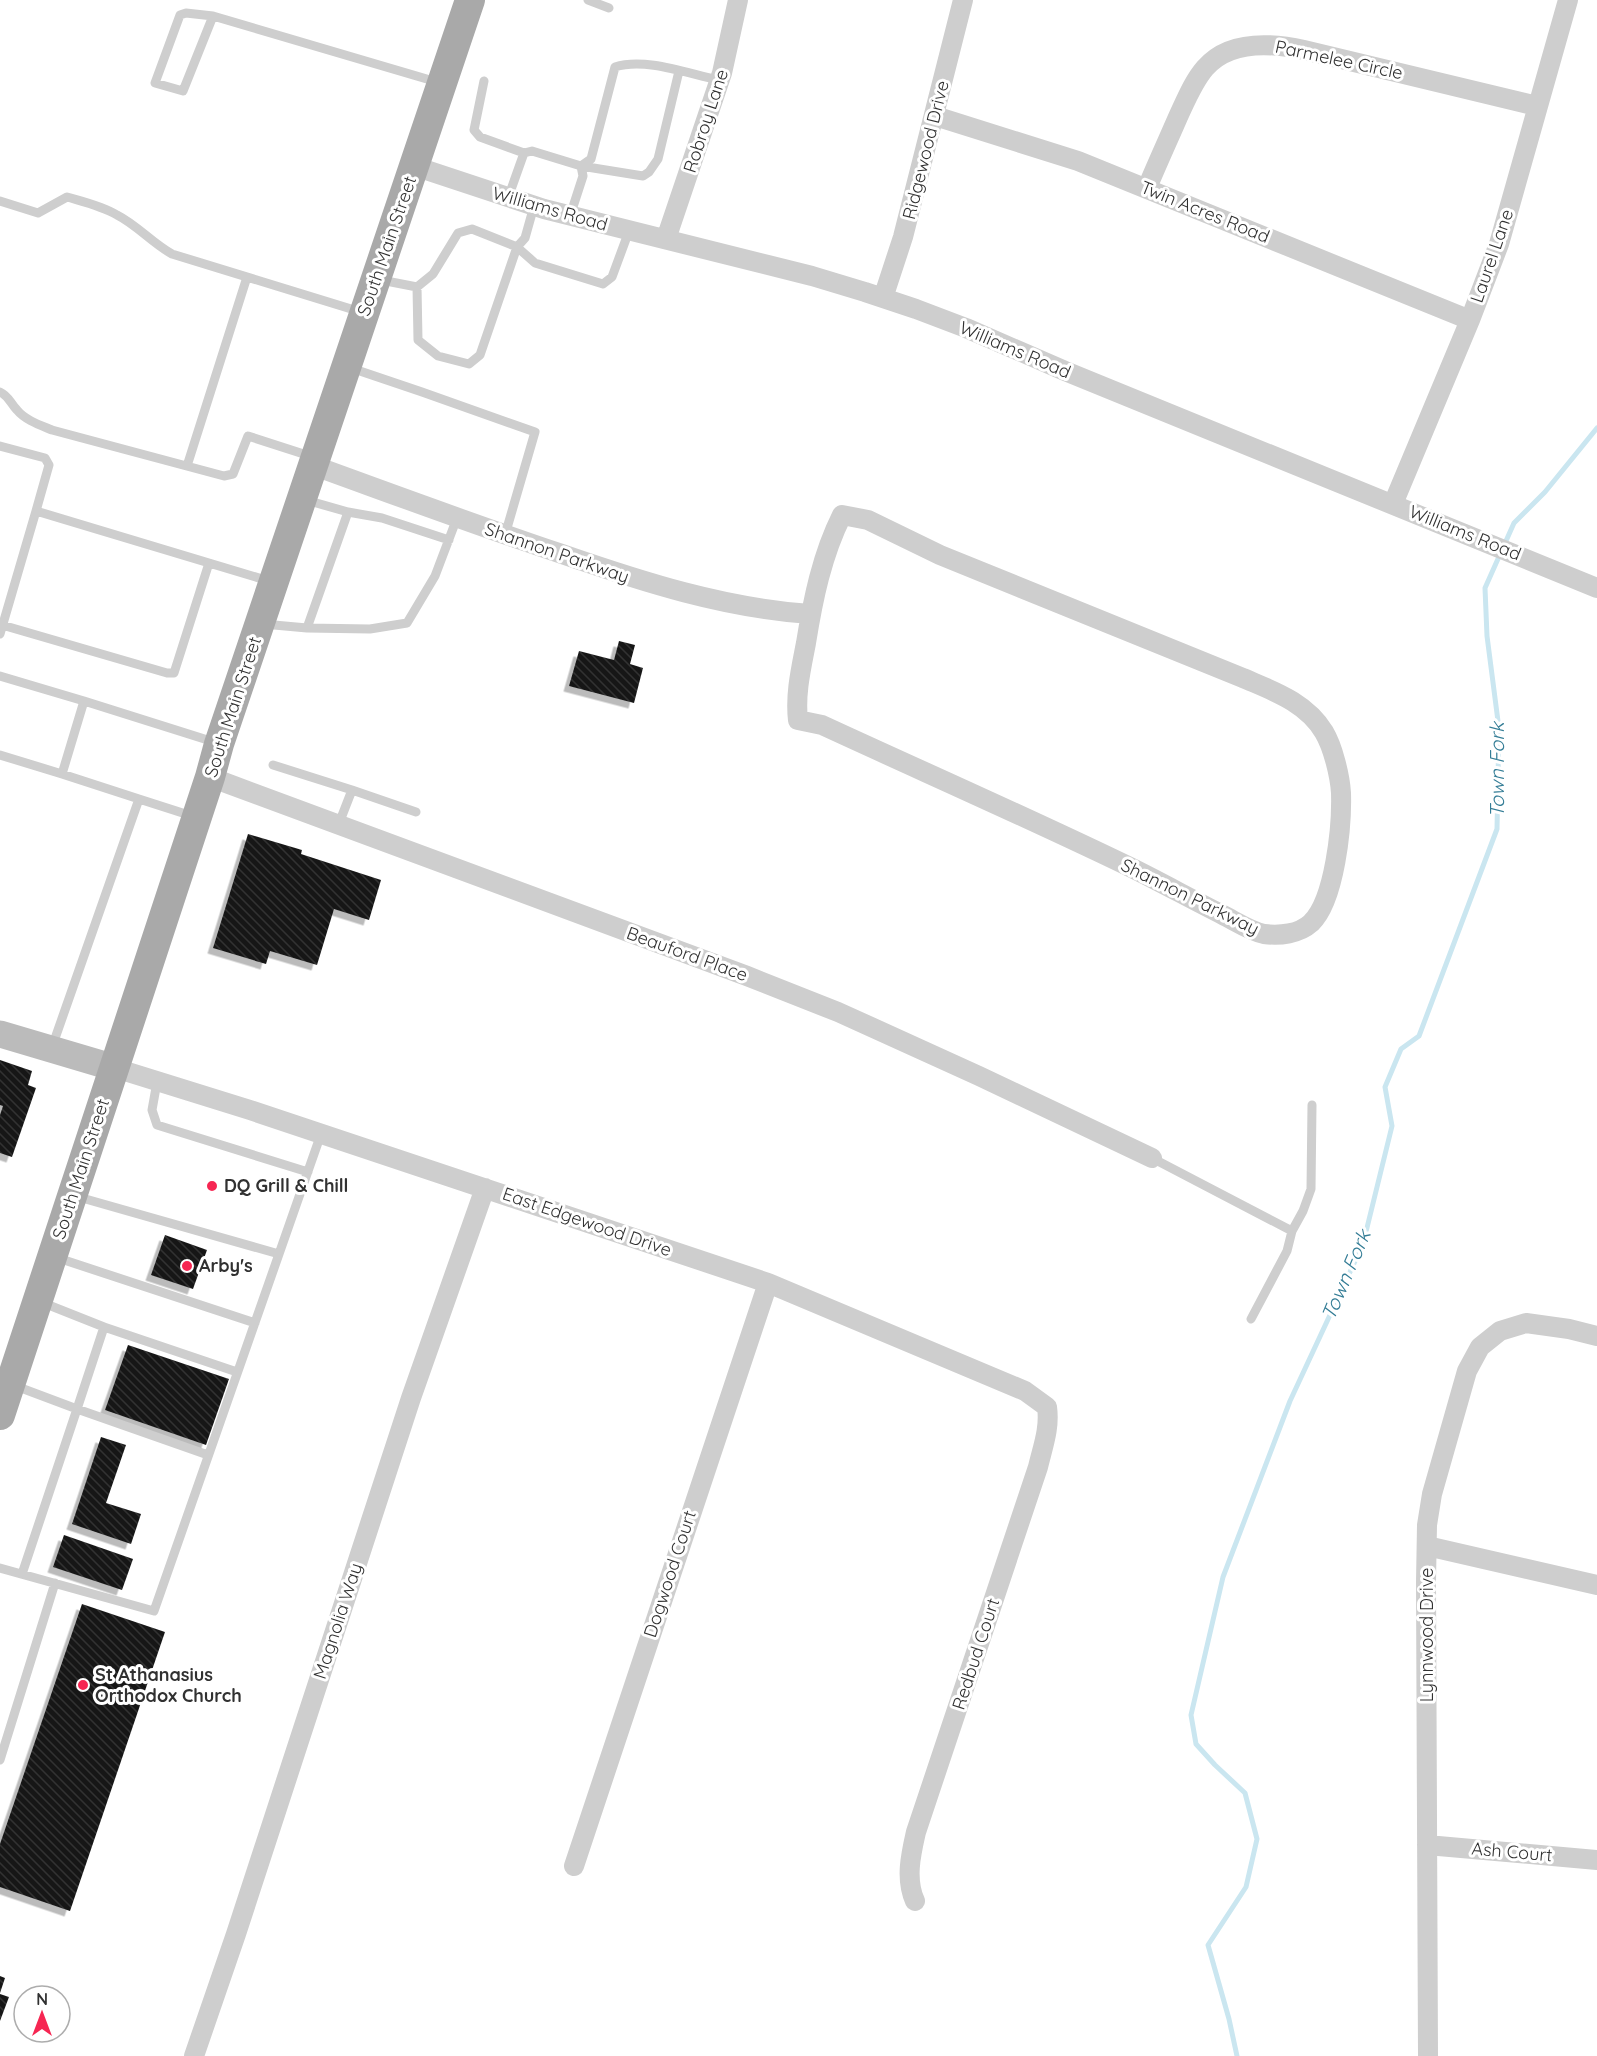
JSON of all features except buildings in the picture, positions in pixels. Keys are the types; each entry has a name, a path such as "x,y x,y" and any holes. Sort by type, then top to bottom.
{"main road":[{"name":"South Main Street","path":"4,1396 38,1301 313,461 470,0"}],"street":[{"name":"Robroy Lane","path":"666,239 720,81 738,0"},
{"name":"Ridgewood Drive","path":"883,298 903,237 963,0"},
{"name":"Laurel Lane","path":"1393,504 1470,320 1499,244 1568,0"},
{"name":"Parmelee Circle","path":"1147,188 1189,93 1205,68 1229,51 1257,44 1287,46 1537,106"},
{"name":"Twin Acres Road","path":"935,116 1078,161 1470,320"},
{"name":"Williams Road","path":"414,166 534,206 821,279 883,298 966,328 1065,371 1467,533 1597,588"},
{"name":"Shannon Parkway","path":"313,461 457,518 637,580 678,592 758,608 810,614"},
{"name":"Shannon Parkway","path":"842,515 855,516 892,530 940,555 1243,678 1289,699 1305,709 1324,733 1339,777 1340,826 1331,882 1319,913 1311,924 1299,931 1287,934 1263,933 1238,923 1134,869 822,725 798,720 796,701 810,614 830,538 842,515"},
{"name":"Beauford Place","path":"210,777 838,1012 1152,1158"},
{"path":"0,1034 114,1068"},
{"name":"East Edgewood Drive","path":"114,1068 321,1134 768,1283 1025,1390 1047,1407"},
{"name":"Magnolia Way","path":"194,2056 411,1398 485,1188"},
{"name":"Dogwood Court","path":"574,1866 768,1283"},
{"name":"Lynnwood Drive","path":"1428,2056 1427,1546 1429,1509 1435,1480 1467,1371 1480,1347 1500,1331 1526,1323 1569,1329 1597,1336"},
{"name":"Redbud Court","path":"915,1901 909,1866 916,1832 1038,1467 1047,1435 1047,1407"},
{"path":"1427,1546 1597,1586"},
{"name":"Ash Court","path":"1427,1845 1597,1860"}],"lane":[{"path":"588,0 609,8"},
{"path":"213,16 183,91 155,82 180,15 186,13 213,16 442,84"},
{"path":"581,166 591,159 615,67 627,63 647,64 720,81"},
{"path":"484,81 474,130 480,137 524,153 532,151 581,166 643,176 649,172 658,159 679,71"},
{"path":"507,198 524,153"},
{"path":"570,216 583,176 581,166"},
{"path":"0,201 38,213 67,197 116,214 172,254 363,313"},
{"path":"534,206 525,238 517,246 480,355 469,364 438,356 418,340 417,288 433,274 458,233 472,229 517,246 535,263 603,284 612,277 628,231"},
{"path":"186,466 247,277"},
{"path":"376,279 417,288"},
{"path":"346,367 535,432 505,535"},
{"path":"0,392 7,395 17,411 52,430 224,476 233,474 248,435 313,461"},
{"path":"0,446 45,458 49,465 1,629 167,674 174,673 209,563"},
{"path":"301,498 348,512 382,518 448,540"},
{"path":"36,511 274,583"},
{"path":"307,628 348,512"},
{"path":"260,624 307,628 370,629 407,623 435,576 457,518"},
{"path":"0,676 219,744"},
{"path":"62,774 84,701"},
{"path":"0,755 196,817"},
{"path":"273,765 416,812"},
{"path":"338,826 352,790"},
{"path":"51,1049 139,799"},
{"path":"157,1082 152,1110 157,1125 308,1172"},
{"path":"1251,1319 1287,1251 1292,1231 1311,1190 1311,1105"},
{"path":"0,1568 154,1611 321,1134"},
{"path":"1152,1158 1292,1231"},
{"path":"73,1195 279,1254"},
{"path":"52,1257 255,1323"},
{"path":"38,1301 104,1327 237,1372"},
{"path":"22,1574 104,1327"},
{"path":"4,1396 77,1408 208,1455"},
{"path":"0,1760 55,1583"}],"waterway":[{"name":"Town Fork","path":"1237,2056 1208,1945 1246,1887 1257,1839 1245,1793 1196,1744 1191,1715 1223,1577 1290,1401 1363,1244 1392,1126 1385,1087 1401,1049 1419,1036 1497,829 1499,729 1487,636 1485,588 1514,523 1545,492 1597,428"}],"place":[{"name":"DQ Grill & Chill","path":"212,1186"},
{"name":"Arby's","path":"187,1266"},
{"name":"St Athanasius Orthodox Church","path":"83,1685"}]}
